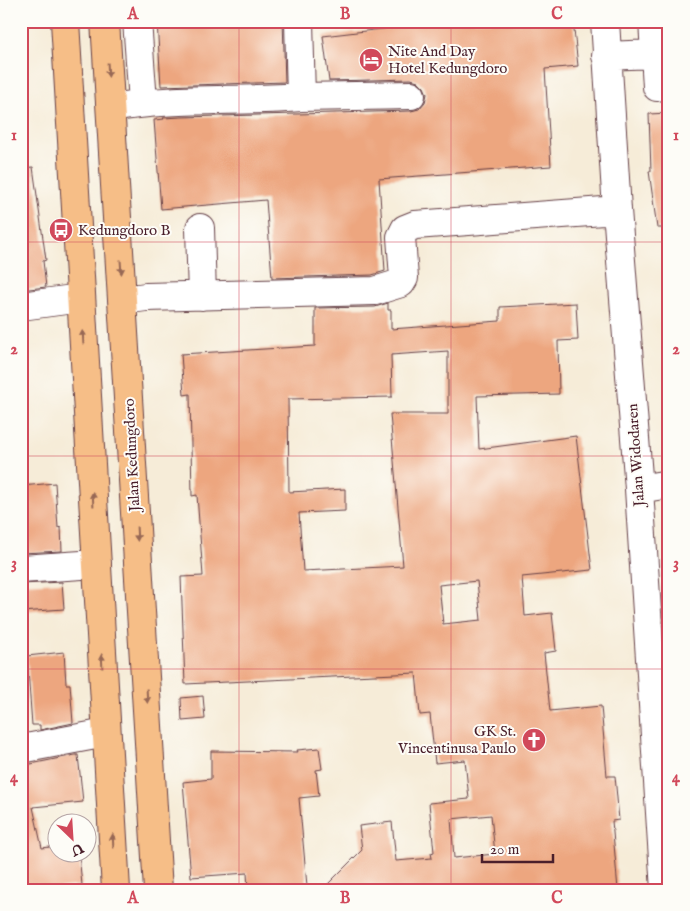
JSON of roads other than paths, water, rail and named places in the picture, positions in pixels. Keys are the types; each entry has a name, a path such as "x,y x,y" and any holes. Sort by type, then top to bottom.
{"main road":[{"path":"64,21 116,890"},
{"name":"Jalan Kedungdoro","path":"105,21 158,890"},
{"path":"78,242 119,239"}],"street":[{"path":"137,21 143,102"},
{"path":"299,21 301,97"},
{"name":"Jalan Widodaren","path":"605,21 617,210 639,488 665,890"},
{"path":"653,21 657,87"},
{"path":"606,56 654,54"},
{"path":"111,108 143,102 411,95"},
{"path":"123,300 146,297 375,291 401,284 404,278 402,237 405,230 415,225 617,210"},
{"path":"200,228 202,296"},
{"path":"21,306 81,298"},
{"path":"639,488 669,484"},
{"path":"21,569 97,564"},
{"path":"21,749 106,734"}],"place":[{"name":"Nite And Day Hotel Kedungdoro","path":"371,60"},
{"name":"Kedungdoro B","path":"61,230"},
{"name":"GK St. Vincentinusa Paulo","path":"534,740"}]}
